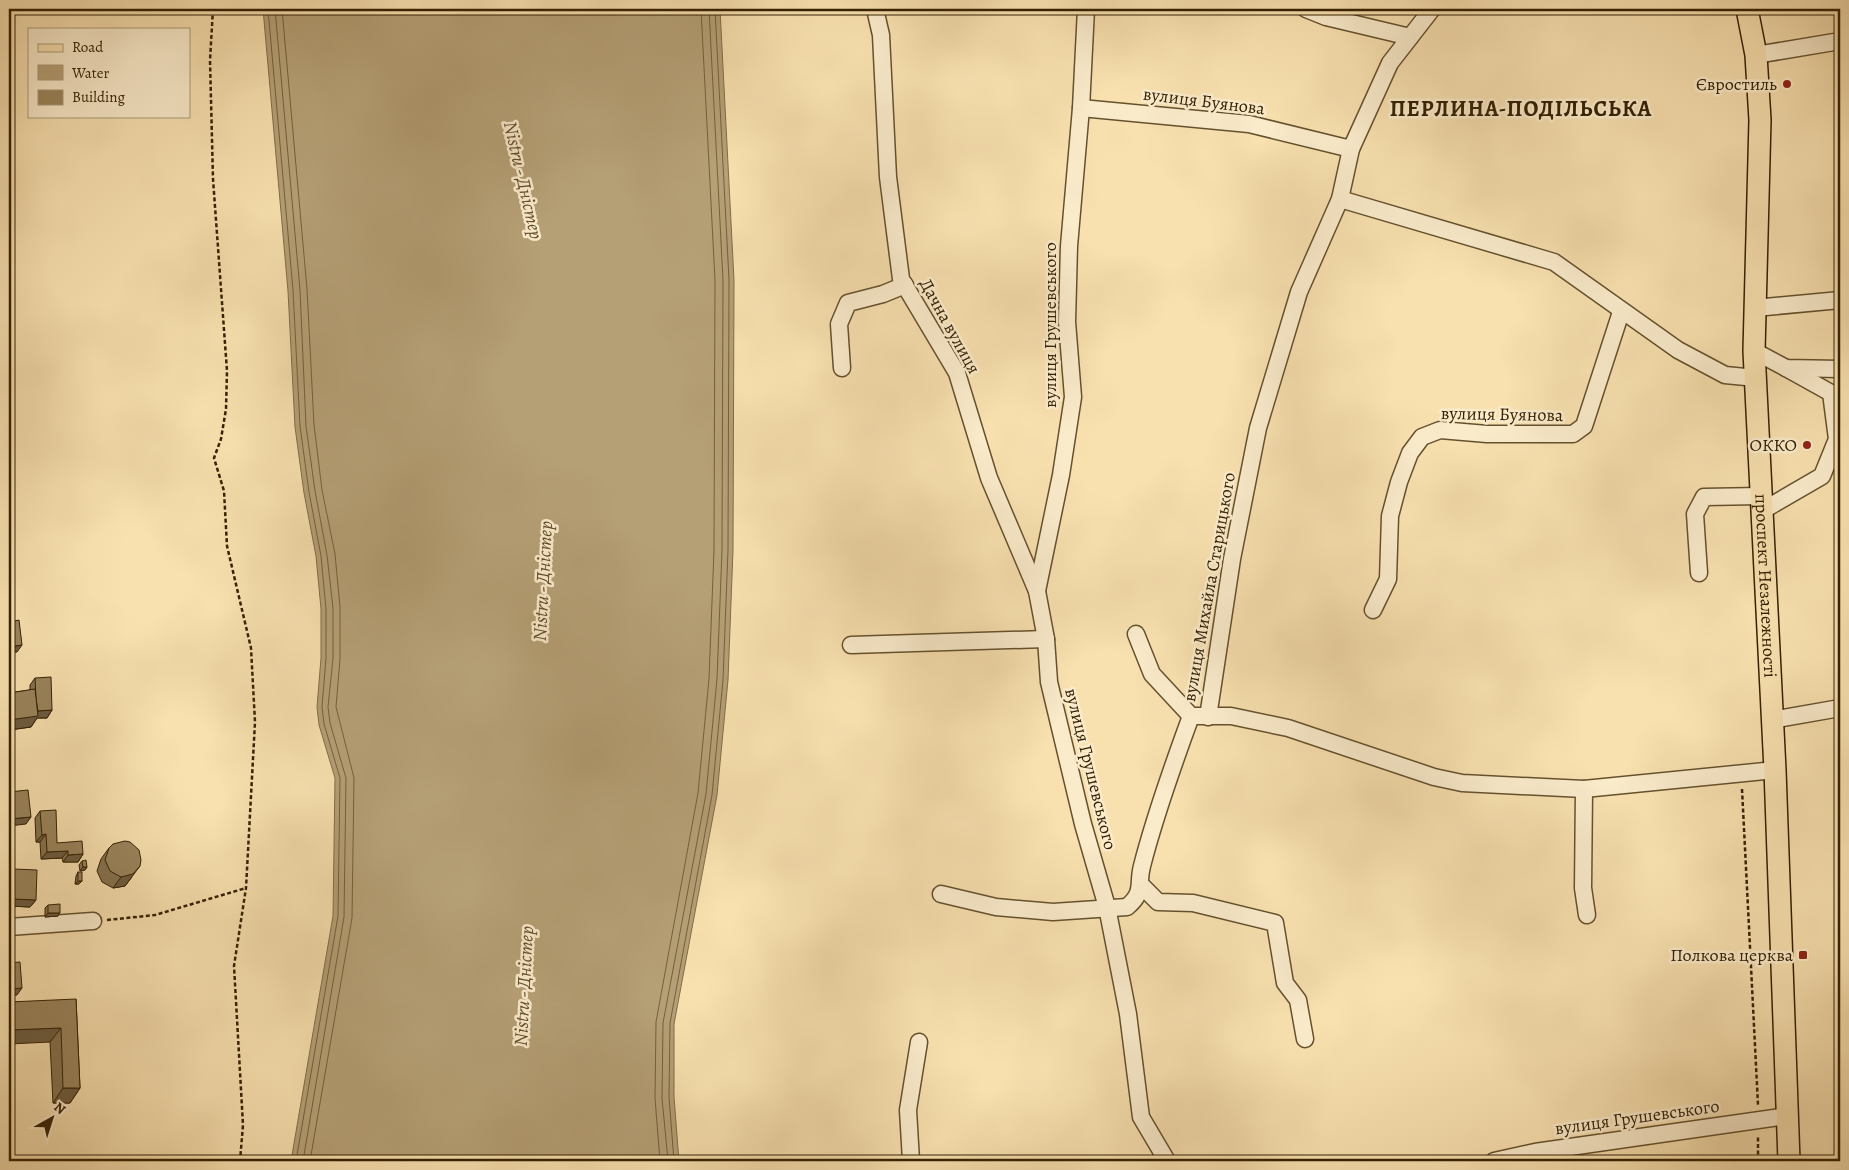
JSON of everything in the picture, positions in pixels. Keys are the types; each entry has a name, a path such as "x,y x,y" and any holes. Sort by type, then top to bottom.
{"main road":[{"name":"проспект Незалежності","path":"1747,9 1756,55 1760,120 1754,351 1760,504 1775,770 1789,1161"}],"street":[{"name":"Дачна вулиця","path":"875,9 880,35 888,177 901,279 957,373 989,478 1037,591"},
{"name":"вулиця Грушевського","path":"1086,9 1081,108 1069,246 1067,313 1073,397 1061,475 1037,591 1046,639 1049,682 1083,824 1107,907 1128,1014 1141,1117 1167,1161"},
{"path":"1306,9 1326,17 1410,37"},
{"name":"вулиця Михайла Старицького","path":"1432,9 1390,63 1351,149 1340,199 1299,292 1258,428 1232,559 1208,718 1231,716 1288,728 1434,777 1462,783 1584,789 1775,770"},
{"path":"1756,55 1840,41"},
{"name":"вулиця Буянова","path":"1081,108 1249,124 1351,149"},
{"path":"1340,199 1554,262 1621,312 1678,350 1725,375 1756,378"},
{"path":"842,368 839,324 848,304 883,294 905,285"},
{"path":"1755,308 1840,300"},
{"name":"вулиця Буянова","path":"1373,610 1388,579 1390,516 1399,482 1410,454 1422,437 1440,430 1497,434 1573,434 1584,426 1621,312"},
{"path":"1699,573 1695,514 1704,497 1760,504 1822,476 1837,439 1831,393 1754,351"},
{"path":"1786,368 1840,369"},
{"path":"1136,634 1152,674 1191,716 1208,718"},
{"path":"850,645 1046,639"},
{"path":"1771,720 1840,708"},
{"name":"вулиця Грушевського","path":"1142,885 1141,868 1160,803 1191,716"},
{"path":"1584,789 1583,888 1587,915"},
{"path":"941,894 996,906 1053,912 1127,906 1135,900 1142,885 1158,902 1193,903 1275,923 1285,983 1298,1000 1305,1039"},
{"path":"9,928 93,921"},
{"path":"911,1161 908,1110 919,1042"},
{"name":"вулиця Грушевського","path":"1494,1161 1535,1152 1787,1116"}],"path":[{"path":"213,9 210,60 213,179 227,371 226,409 220,440 214,458 224,491 227,546 251,648 255,722 250,785 251,827 246,888 234,966 238,1070 243,1125 240,1161"},
{"path":"1741,772 1759,1120 1758,1161"},
{"path":"93,921 155,915 246,888"}],"water":[{"name":"Nistru - Дністер","path":"263,9 720,9 734,280 733,550 728,680 717,795 674,1024 674,1097 679,1161 291,1161 333,916 335,778 319,725 317,707 321,658 321,609 316,556 304,493 295,427 288,291"}],"building":[{"path":"19,620 22,645 9,647 9,622"},
{"path":"51,677 52,710 38,711 35,678"},
{"path":"35,689 38,716 9,720 9,693"},
{"path":"28,790 31,817 9,819 9,792"},
{"path":"56,810 57,843 82,841 83,854 68,855 68,851 47,852 46,834 42,835 40,811"},
{"path":"125,841 130,842 139,850 141,860 140,866 133,874 121,877 110,871 105,860 109,848 113,844"},
{"path":"86,860 87,867 83,867 82,861"},
{"path":"14,869 37,870 36,900 13,899"},
{"path":"78,872 82,872 82,881 78,881"},
{"path":"60,904 60,913 48,913 48,905"},
{"path":"20,962 22,988 9,989 9,963"},
{"path":"76,999 80,1088 63,1088 61,1028 9,1030 9,1002"}],"place":[{"name":"Євростиль","path":"1787,84"},
{"name":"ОККО","path":"1807,445"},
{"name":"Полкова церква","path":"1803,955"}],"district":[{"name":"ПЕРЛИНА-ПОДІЛЬСЬКА","path":"1521,108"}]}
